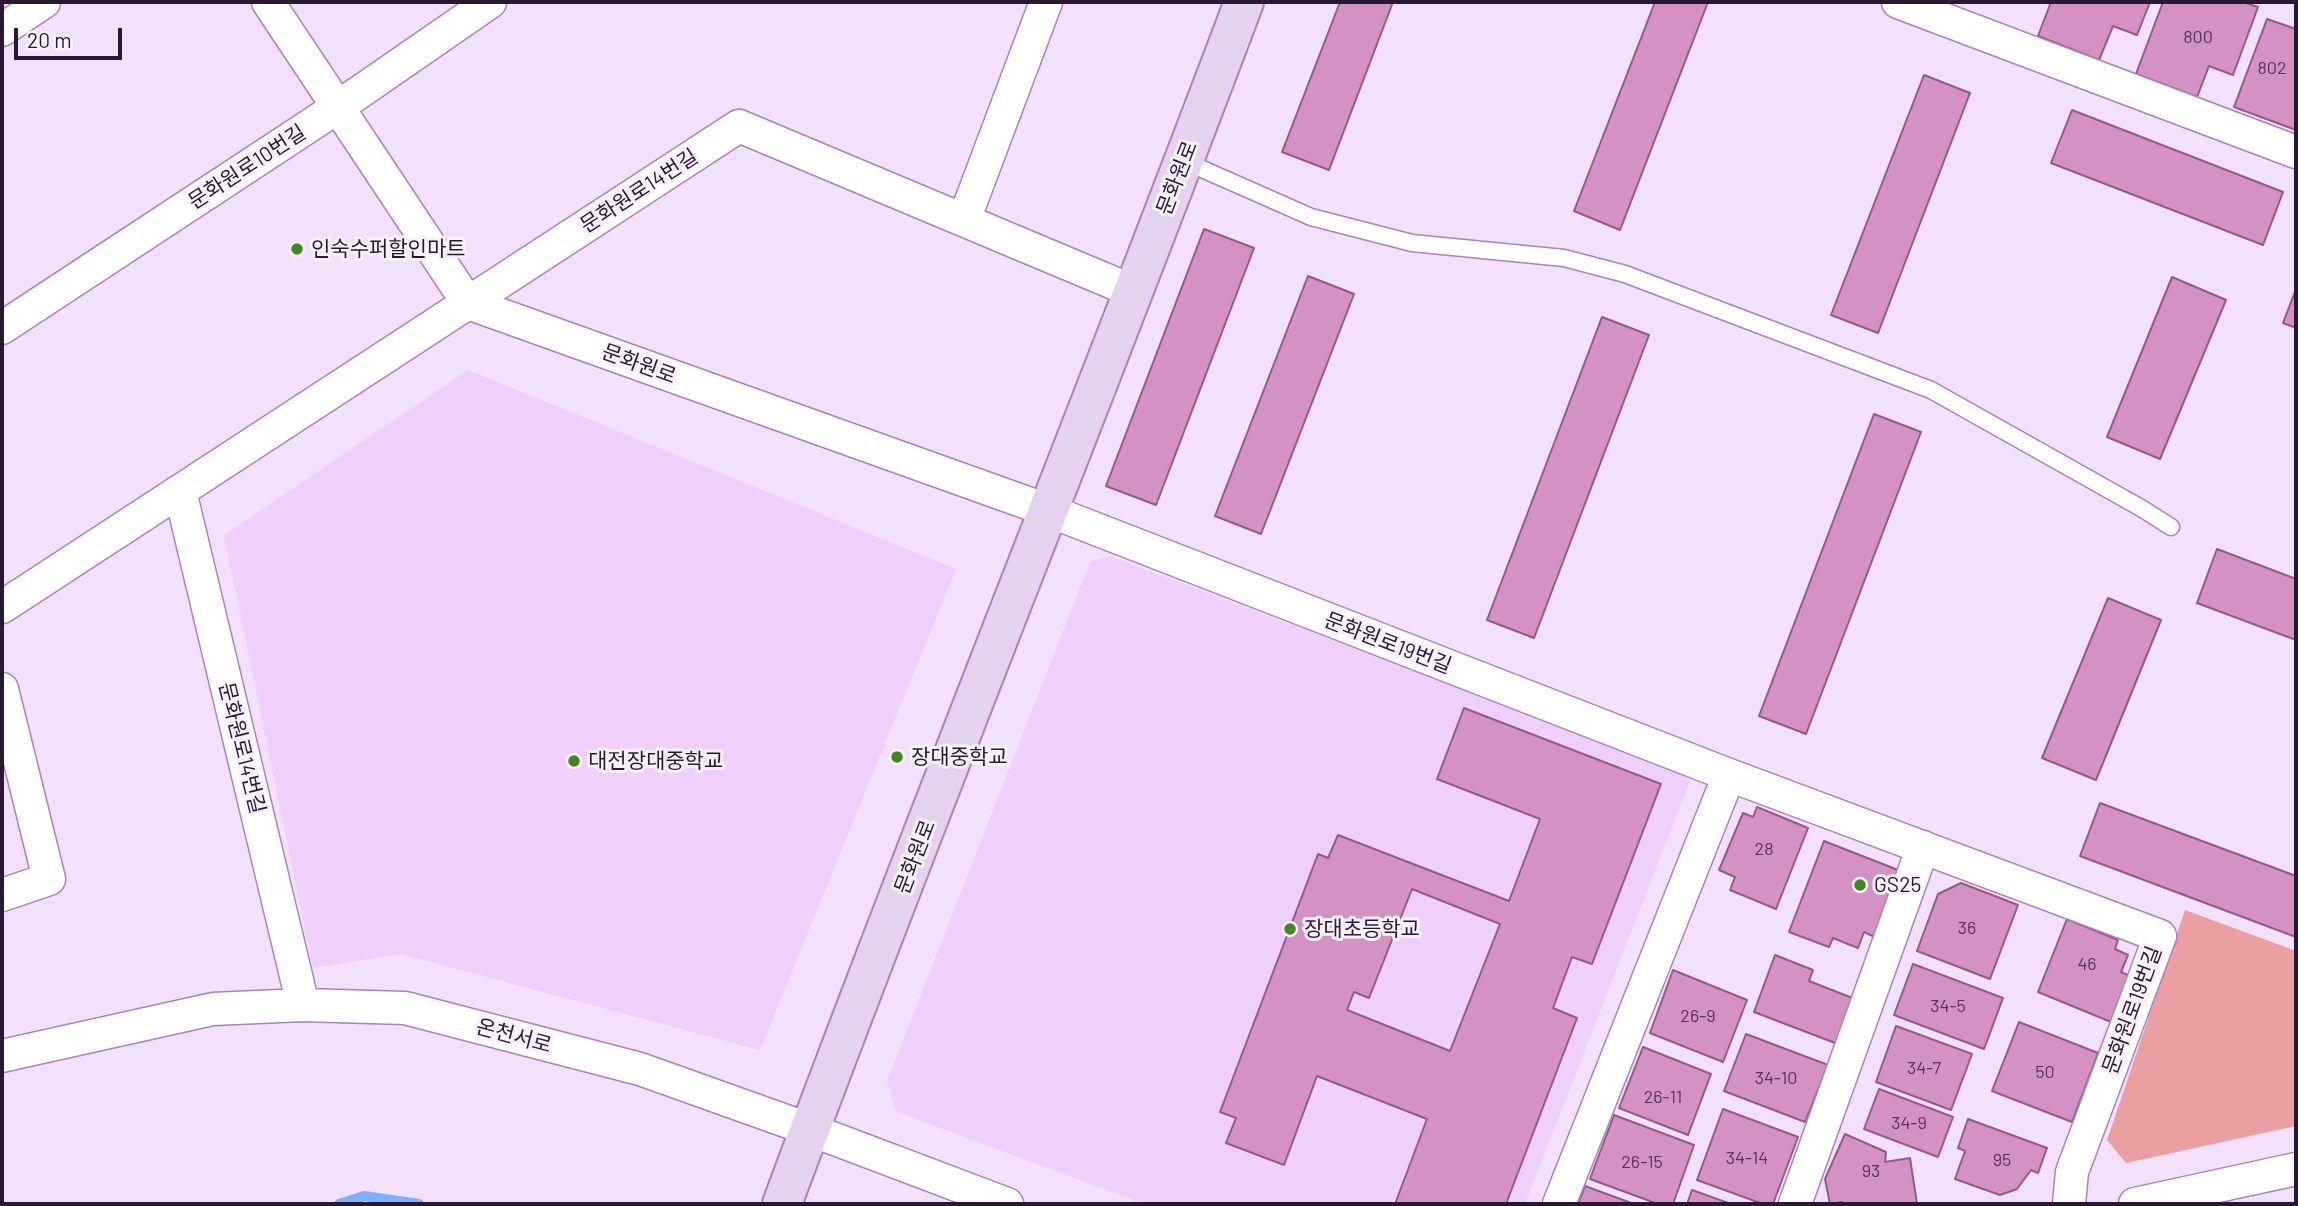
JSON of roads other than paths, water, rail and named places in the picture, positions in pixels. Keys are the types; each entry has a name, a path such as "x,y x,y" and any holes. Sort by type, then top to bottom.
{"street":[{"path":"2,30 44,2"},
{"path":"268,2 468,303"},
{"name":"문화원로10번길","path":"2,328 338,107 490,2"},
{"path":"964,220 1046,2"},
{"name":"문화원로","path":"783,1202 1047,510 1135,292 1244,2"},
{"path":"1898,2 2296,152"},
{"name":"문화원로14번길","path":"2,607 739,126 1135,292"},
{"name":"문화원로","path":"468,303 1047,510"},
{"name":"문화원로14번길","path":"180,491 303,1005"},
{"name":"문화원로19번길","path":"1047,510 1730,775 2160,936 2072,1172 2069,1204"},
{"path":"2,689 49,879 2,895"},
{"path":"1559,1204 1730,775"},
{"path":"1794,1204 1923,847"},
{"name":"온천서로","path":"2,1056 213,1009 303,1005 405,1008 640,1069 1007,1204"},
{"path":"2134,1204 2296,1169"}],"lane":[{"path":"1184,160 1311,217 1412,243 1564,258 1625,274 1931,390 2171,527"}],"waterway":[{"path":"339,1204 364,1196 419,1204"}],"place":[{"name":"인숙수퍼할인마트","path":"297,249"},
{"name":"장대중학교","path":"897,757"},
{"name":"대전장대중학교","path":"574,761"},
{"name":"GS25","path":"1860,885"},
{"name":"장대초등학교","path":"1290,929"}]}
